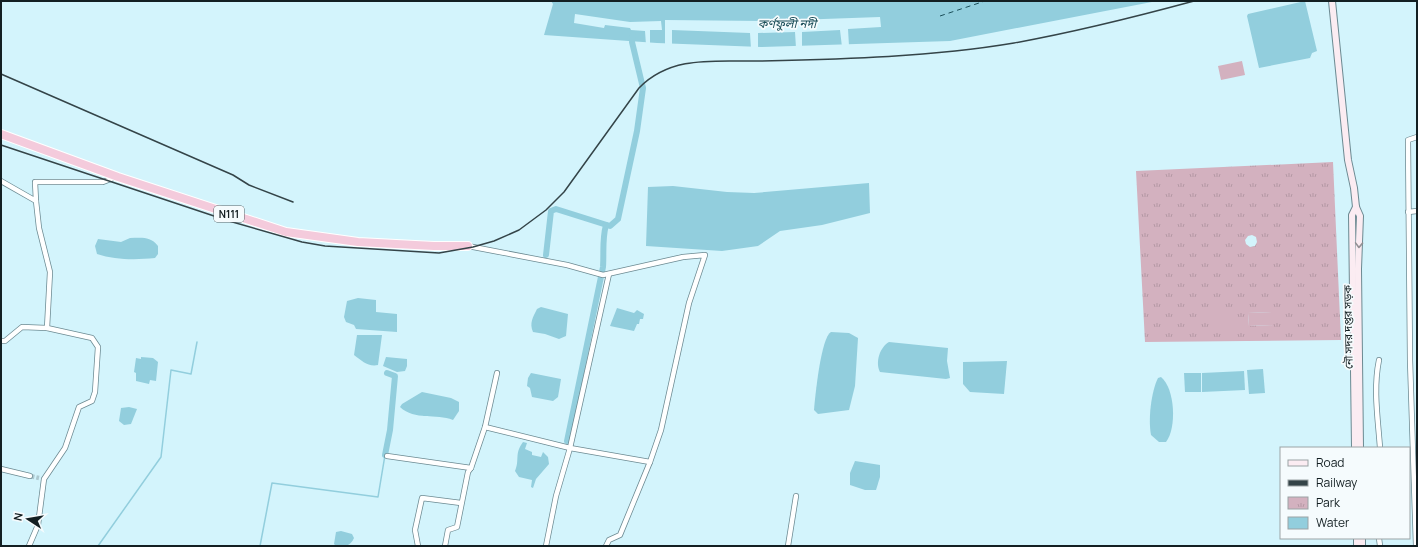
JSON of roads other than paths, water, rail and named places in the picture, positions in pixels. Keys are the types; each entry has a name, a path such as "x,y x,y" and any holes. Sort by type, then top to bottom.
{"highway":[{"name":"N111","path":"1,134 118,177 286,232 358,242 434,246 468,246"}],"main road":[{"name":"নৌ সদর দপ্তর সড়ক","path":"1332,1 1348,160 1354,188 1356,207 1360,216 1358,269 1360,447"},
{"name":"নৌ সদর দপ্তর সড়ক","path":"1355,447 1352,216 1356,207"}],"street":[{"path":"1416,546 1416,478 1410,360 1408,140 1417,137"},
{"path":"47,328 50,272 39,228 35,182 103,182 118,177"},
{"path":"1,180 36,201"},
{"path":"1408,212 1417,211"},
{"path":"468,246 567,264 601,275 683,257 704,254 689,302 667,407 650,462 620,535 609,540 606,546"},
{"path":"546,546 556,496 570,448 609,274"},
{"path":"1,342 5,341 22,326 47,328 92,338 98,347 95,392 92,401 79,407 65,448 42,479 38,524 29,546"},
{"path":"1379,360 1376,372 1376,398 1380,447"},
{"path":"1410,360 1417,360"},
{"path":"445,546 448,530 457,527 468,472 471,468 485,427 496,373"},
{"path":"485,427 570,448 650,462"},
{"path":"387,456 471,468"},
{"path":"1,470 30,476"},
{"path":"788,546 796,496"},
{"path":"418,546 415,530 422,498 461,503"}],"water":[{"name":"কর্ণফুলী নদী","path":"551,1 1157,1 950,41 761,47 657,43 544,35 553,4"},
{"path":"1305,1 1317,51 1312,53 1310,58 1259,68 1247,16 1248,14"},
{"path":"869,183 870,213 822,225 780,231 758,246 722,251 646,246 648,187 673,186 727,192 754,193"},
{"path":"130,238 149,239 158,246 158,254 155,258 133,259 97,254 95,246 98,239 121,242"},
{"path":"358,298 376,300 376,312 397,314 397,332 356,329 354,325 346,322 344,317 347,301"},
{"path":"541,307 568,314 566,336 559,339 533,332 531,326 532,320 537,309"},
{"path":"617,308 634,313 637,310 644,314 643,319 640,319 639,324 637,324 634,331 610,326"},
{"path":"831,332 849,333 858,338 855,386 849,410 818,414 814,410 821,355 827,336"},
{"path":"357,335 382,335 378,365 368,364 354,355"},
{"path":"889,342 948,348 947,361 950,378 946,379 880,372 878,364 879,355 883,347"},
{"path":"141,357 153,358 158,362 156,381 150,380 149,384 136,381 136,373 134,372 136,358 141,359"},
{"path":"386,357 407,359 405,371 397,372 383,366"},
{"path":"1007,361 1004,394 970,392 963,384 963,362"},
{"path":"1263,369 1265,393 1249,394 1247,370"},
{"path":"1244,371 1245,390 1202,392 1202,373"},
{"path":"531,373 561,379 558,397 553,401 532,397 530,388 527,386 528,378"},
{"path":"1184,373 1201,373 1201,392 1185,392"},
{"path":"1161,377 1166,382 1172,399 1173,408 1172,427 1170,436 1166,442 1159,442 1151,435 1150,429 1152,398 1158,378"},
{"path":"422,392 451,398 459,402 459,411 453,420 412,414 400,407 402,404"},
{"path":"129,407 137,409 131,424 124,425 119,421 121,408"},
{"path":"523,442 527,443 525,449 532,452 532,455 541,457 543,452 548,457 549,464 536,479 533,488 531,487 532,480 519,477 515,471 520,446"},
{"path":"855,461 880,465 880,477 876,490 865,490 850,485 850,473"},
{"path":"341,531 352,534 354,538 345,546 336,546 334,544 336,532"}],"waterway":[{"path":"546,255 551,211 556,209 610,226 618,219 637,131 643,88 632,42 633,34"},
{"path":"567,441 603,267 606,225"},
{"path":"98,546 161,457 171,370 191,374 197,342"},
{"path":"385,455 390,430 395,376 387,373"},
{"path":"260,546 272,483 378,497 385,455"}],"tunnel":[{"path":"30,476 39,478"}],"railway":[{"path":"1,145 229,221 302,242 325,246 439,253 473,247 494,241 519,230 546,210 564,192 639,88 652,77 666,70 696,62 856,58 983,48 1037,39 1082,29 1194,1"},
{"path":"1,74 233,175 249,185 293,202"}]}
